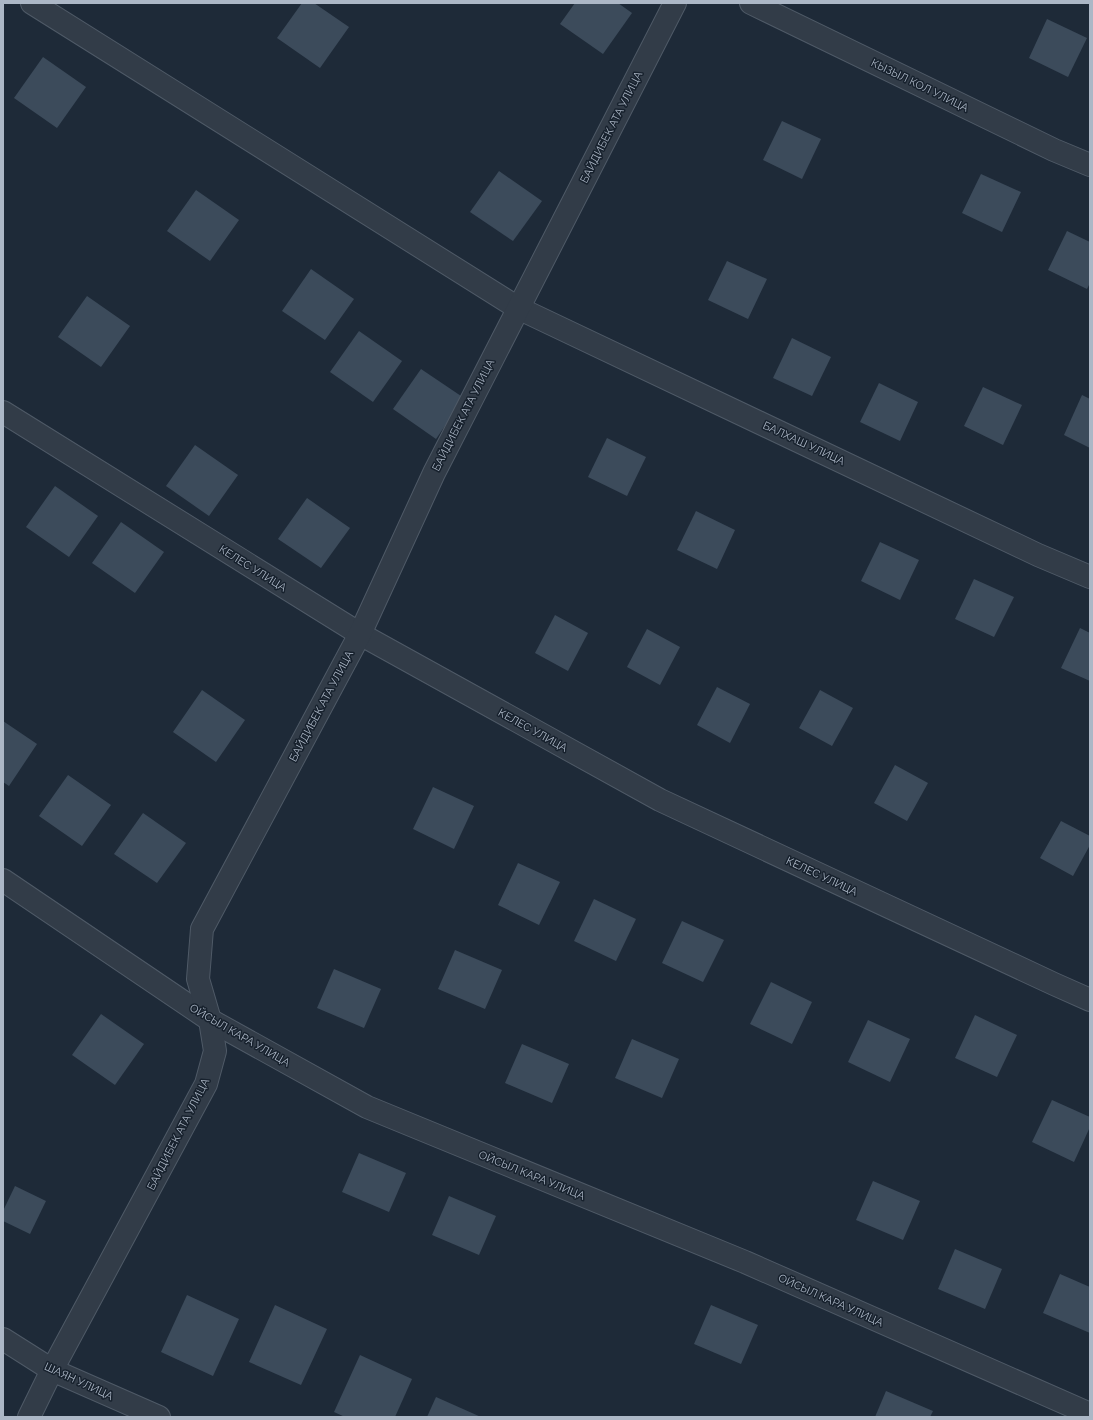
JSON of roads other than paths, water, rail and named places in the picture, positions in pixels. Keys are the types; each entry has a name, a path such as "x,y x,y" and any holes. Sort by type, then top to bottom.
{"street":[{"name":"БАЛХАШ УЛИЦА","path":"32,3 518,308 1031,551 1090,577"},
{"name":"БАЙДИБЕК АТА УЛИЦА","path":"29,1417 52,1370 206,1084 214,1051 210,1020 198,978 202,929 360,634 434,473 675,3"},
{"name":"КЫЗЫЛ КОЛ УЛИЦА","path":"751,3 1054,150 1090,165"},
{"name":"КЕЛЕС УЛИЦА","path":"3,412 360,634 660,800 1090,1000"},
{"name":"ОЙСЫЛ КАРА УЛИЦА","path":"3,880 210,1020 367,1107 745,1262 1090,1414"},
{"name":"ШАЯН УЛИЦА","path":"3,1339 52,1370 159,1417"}]}
